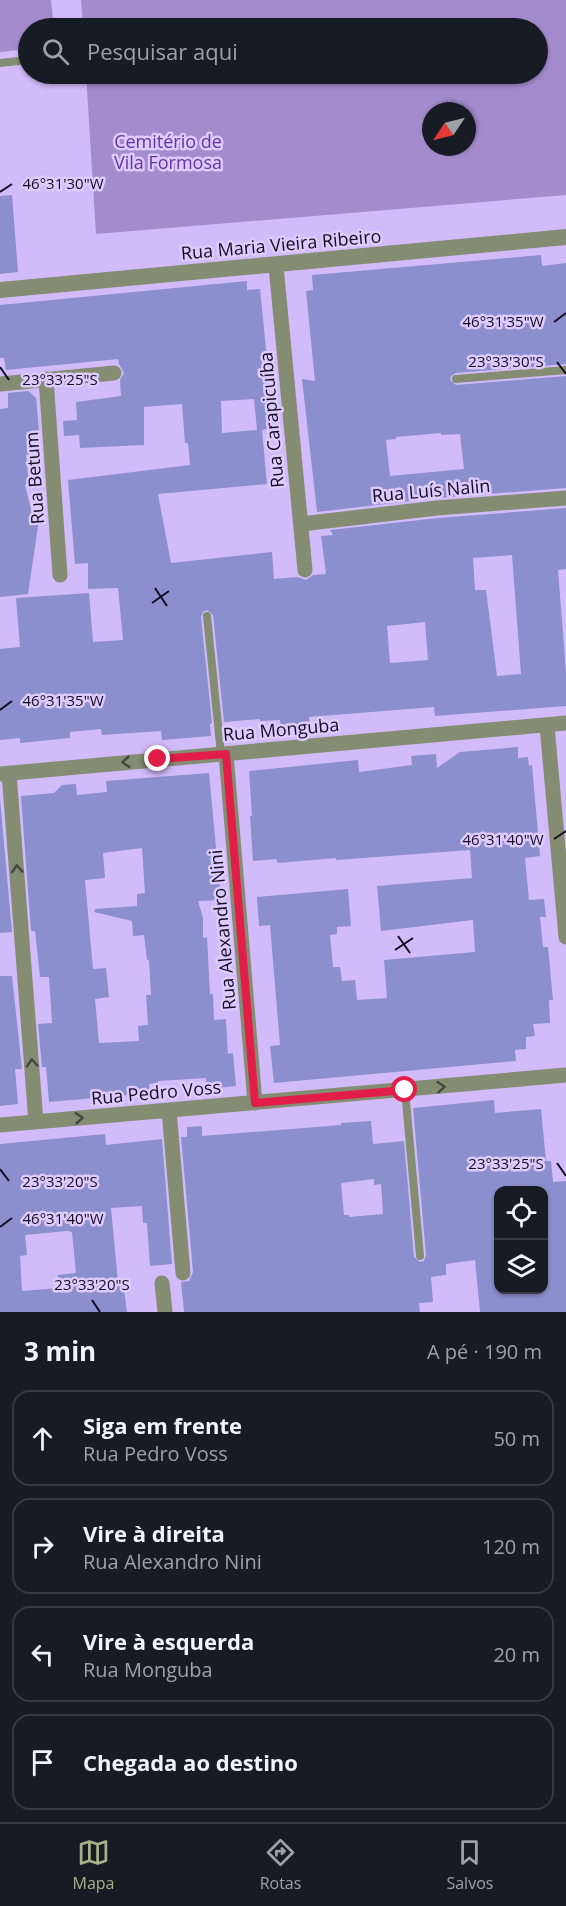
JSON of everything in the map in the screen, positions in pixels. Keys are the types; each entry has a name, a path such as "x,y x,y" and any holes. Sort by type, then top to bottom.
{"street":[{"name":"Rua Maria Vieira Ribeiro","path":"0,291 566,237"},
{"name":"Rua Carapicuíba","path":"276,266 305,570"},
{"path":"0,384 114,373"},
{"name":"Rua Betum","path":"46,379 60,575"},
{"name":"Rua Luís Nalin","path":"301,524 437,508 566,498"},
{"name":"Rua Monguba","path":"5,774 566,723"},
{"path":"547,726 566,937"},
{"name":"Rua Alexandro Nini","path":"223,754 255,1103"},
{"path":"5,774 36,1122"},
{"name":"Rua Pedro Voss","path":"0,1125 566,1075"},
{"path":"169,1110 183,1273"},
{"path":"162,1283 165,1312"}],"lane":[{"path":"0,63 18,61"},
{"path":"456,379 566,370"},
{"path":"207,616 223,754"},
{"path":"405,1090 420,1256"}],"green space":[{"path":"0,0 51,0 53,18 18,18 18,50 0,52"},
{"name":"Cemitério de Vila Formosa","path":"81,0 566,0 566,195 96,234 87,84 548,84 548,18 82,18"}],"building":[{"path":"12,195 18,272 0,274 0,196"},
{"path":"541,255 542,266 566,263 566,364 456,373 451,376 450,380 456,385 566,376 566,488 436,498 317,512 302,379 315,381 306,291 313,290 312,275","holes":["441,433 441,435 460,434 464,469 390,476 386,440 396,439 396,437"]},
{"path":"247,281 247,290 260,289 273,428 262,430 267,484 158,494 171,563 272,552 274,579 298,577 306,580 313,575 326,574 321,536 333,535 330,530 438,518 566,508 566,569 558,570 566,672 566,706 435,716 434,707 309,717 310,728 281,731 280,720 224,722 213,615 207,610 201,617 212,723 210,724 211,736 162,740 161,731 102,735 101,729 70,732 70,738 20,743 20,738 0,740 0,649 20,647 16,598 89,593 93,642 123,640 118,588 88,589 88,563 75,564 68,480 190,465 188,443 185,443 182,404 144,407 144,445 80,448 79,435 64,436 63,421 77,420 76,402 121,396 120,380 124,373 118,359 6,370 4,358 0,358 0,305","holes":["254,399 257,430 222,433 221,401","512,555 521,674 497,676 486,590 475,590 473,558","425,622 428,660 390,663 387,626"]},
{"path":"28,391 36,398 41,452 26,455 29,484 25,485 32,513 40,513 28,594 0,597 0,409 8,408 8,393"},
{"path":"518,747 518,758 528,757 529,766 532,765 540,856 525,858 529,900 544,899 546,917 540,917 543,947 548,947 553,1000 549,1000 550,1023 533,1024 535,1036 526,1037 526,1049 515,1050 516,1061 274,1083 270,1046 280,1045 270,925 259,926 257,897 348,889 351,926 337,927 337,934 330,935 333,967 340,967 342,981 355,980 357,1000 387,998 384,960 475,952 473,920 381,931 377,886 472,878 470,850 278,863 276,859 253,861 249,771 358,760 359,772 412,765 411,756 436,754 437,768 460,752"},
{"path":"209,773 221,900 198,901 203,918 203,938 207,937 210,994 213,994 214,1020 226,1019 228,1054 233,1053 236,1086 207,1089 206,1078 158,1081 158,1083 149,1084 150,1093 49,1102 46,1067 42,1067 38,1024 52,1023 49,977 40,977 35,931 31,931 21,796 54,793 62,785 76,784 77,795 107,792 106,781","holes":["142,848 145,893 137,894 137,906 95,909 94,912 132,921 133,936 144,935 147,960 149,960 151,995 146,995 148,1025 138,1026 139,1041 99,1043 95,999 109,997 106,968 93,969 85,880 105,878 103,853"]},
{"path":"0,798 12,932 0,933"},
{"path":"0,976 12,976 22,1069 15,1069 18,1104 0,1106"},
{"path":"494,1100 495,1113 541,1109 546,1161 551,1161 553,1182 566,1181 566,1312 480,1312 475,1260 446,1264 446,1275 431,1277 433,1302 419,1303 420,1312 184,1312 181,1282 189,1281 193,1272 181,1137 187,1137 187,1127 202,1126 202,1136 371,1121 373,1144 404,1141 414,1257 420,1262 424,1261 426,1255 413,1108","holes":["374,1179 374,1185 381,1184 383,1214 349,1217 349,1215 344,1215 341,1183"]},
{"path":"105,1134 106,1145 162,1139 172,1264 150,1266 147,1223 143,1223 142,1206 111,1208 118,1282 123,1281 127,1312 0,1312 0,1144","holes":["72,1232 76,1273 58,1275 59,1288 22,1291 20,1256 27,1255 25,1235"]}],"route":[{"path":"158,759 226,754 255,1103 405,1090"}]}
